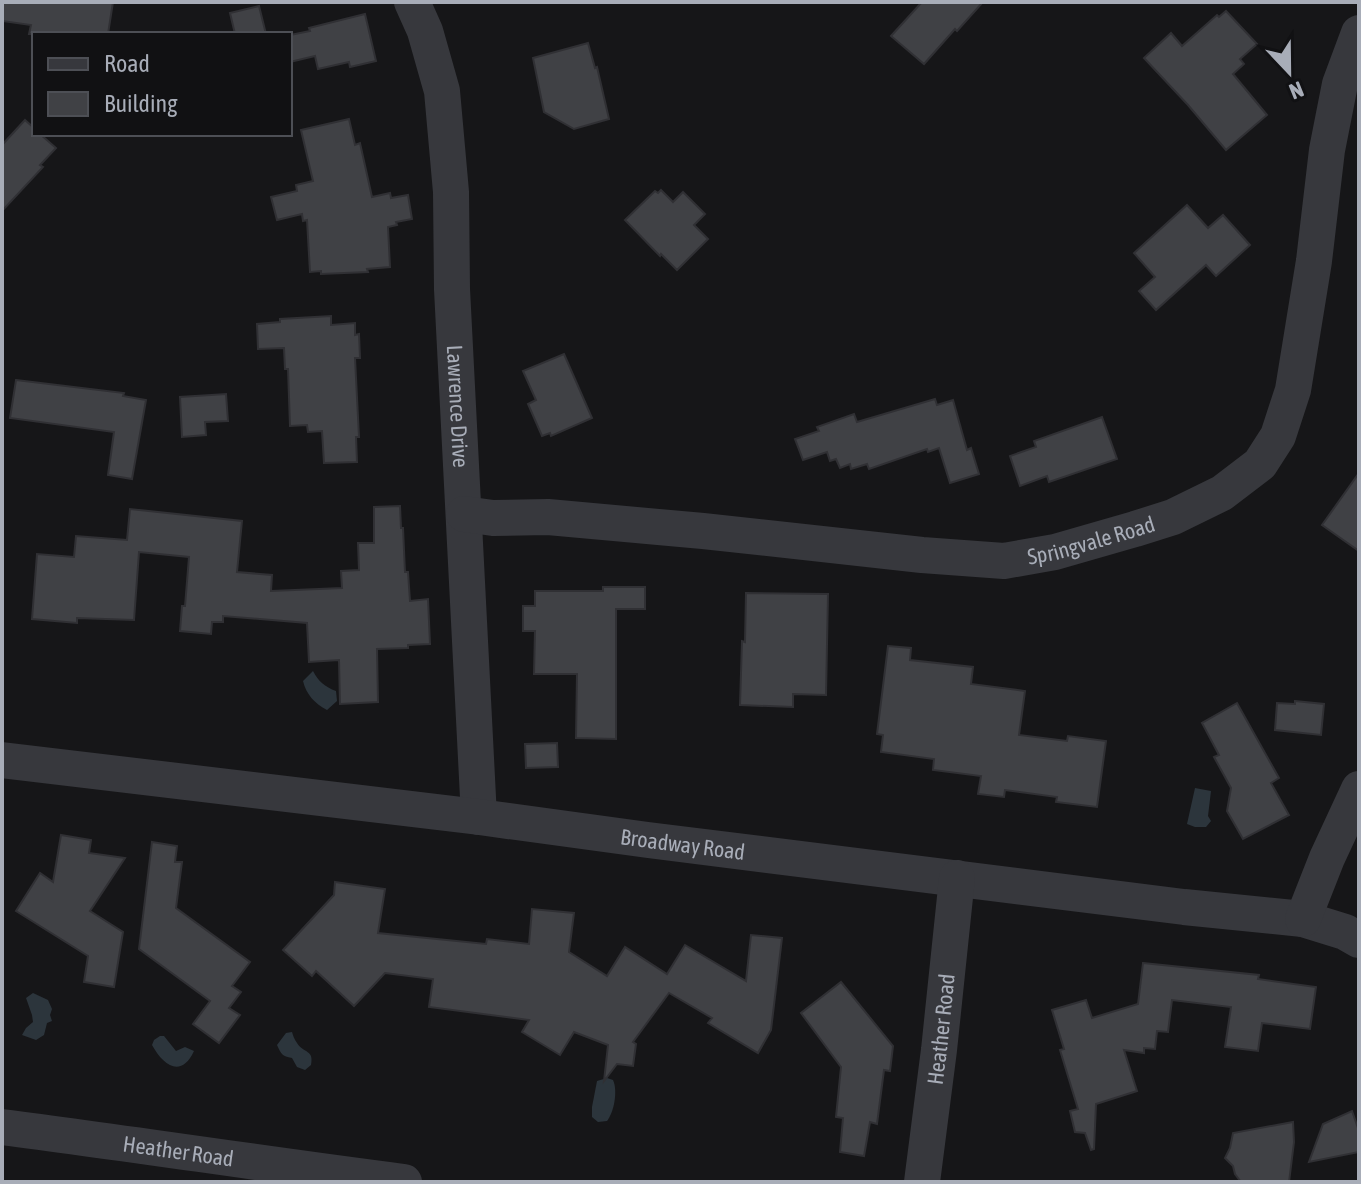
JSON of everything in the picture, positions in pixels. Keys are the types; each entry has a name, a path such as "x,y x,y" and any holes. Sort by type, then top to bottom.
{"street":[{"name":"Lawrence Drive","path":"412,2 425,31 442,91 451,192 452,289 479,817"},
{"name":"Springvale Road","path":"464,514 493,518 548,517 1004,561 1055,552 1173,517 1222,493 1260,464 1278,436 1293,390 1314,261 1327,150 1350,79 1359,33"},
{"name":"Broadway Road","path":"2,760 1184,907 1303,919 1354,932"},
{"path":"1303,919 1359,789"},
{"name":"Heather Road","path":"922,1182 957,878"},
{"name":"Heather Road","path":"2,1127 404,1182"}],"shaded area":[{"path":"313,671 322,683 336,691 337,701 327,710 312,698 304,686 303,681"},
{"path":"1195,788 1211,791 1208,816 1211,821 1206,827 1187,824"},
{"path":"33,993 48,1000 52,1009 52,1021 47,1023 44,1035 36,1040 22,1035 33,1022 26,998"},
{"path":"292,1032 297,1043 311,1056 311,1065 305,1070 297,1067 292,1058 282,1054 277,1045 286,1033"},
{"path":"164,1036 176,1051 185,1047 194,1051 184,1065 172,1066 161,1058 152,1045"},
{"path":"613,1080 615,1090 612,1112 607,1121 598,1122 592,1117 597,1081"}],"building":[{"path":"2,2 113,2 108,32 29,34 31,25 2,21"},
{"path":"922,2 983,2 924,64 891,36"},
{"path":"259,6 266,32 235,32 230,13"},
{"path":"1226,11 1257,44 1240,59 1244,64 1233,74 1267,115 1226,150 1144,58 1171,33 1182,46 1217,15 1219,17"},
{"path":"365,14 376,61 350,67 349,62 318,69 315,56 292,62 292,35 310,31 309,28"},
{"path":"588,43 609,119 574,129 544,112 533,58"},
{"path":"349,119 355,145 360,143 372,197 390,193 391,198 408,195 412,219 388,227 390,267 367,269 368,272 310,272 307,220 303,221 302,214 277,220 271,197 297,191 296,185 313,181 301,130"},
{"path":"25,120 32,126 32,136 42,136 56,148 40,165 43,167 2,211 2,145"},
{"path":"661,190 673,202 683,192 705,214 694,225 708,239 677,270 625,220 655,191 658,193"},
{"path":"1187,205 1208,228 1223,215 1250,245 1216,276 1206,265 1156,310 1139,291 1155,277 1134,253"},
{"path":"331,316 331,325 355,323 355,335 359,334 360,358 355,358 359,437 356,437 357,462 324,463 322,431 308,432 307,425 290,426 284,348 258,349 257,324 280,322 280,319"},
{"path":"564,354 592,418 551,436 550,433 542,436 528,404 536,400 523,371"},
{"path":"16,380 124,393 123,396 146,400 132,479 108,475 114,432 10,418"},
{"path":"226,394 228,421 205,422 206,435 182,437 180,397"},
{"path":"935,399 937,405 953,400 967,450 971,448 979,474 950,483 939,448 928,452 927,449 869,469 867,464 851,469 850,464 840,468 836,459 830,461 827,452 803,460 795,439 819,431 817,427 854,414 857,422"},
{"path":"1102,417 1117,459 1049,482 1047,476 1020,486 1010,456 1036,447 1034,441"},
{"path":"1359,473 1359,551 1322,525"},
{"path":"400,506 410,601 428,599 430,644 377,649 378,702 340,704 339,660 309,662 307,623 223,616 223,622 212,622 211,634 180,631 189,557 139,552 134,620 77,618 77,623 32,619 37,554 74,557 76,536 127,540 130,509 242,521 237,572 272,575 271,591 342,588 341,571 359,570 358,543 374,543 374,507"},
{"path":"603,587 645,587 645,609 616,609 616,739 576,738 577,674 534,674 535,631 523,631 523,606 535,606 535,591 603,591"},
{"path":"746,593 828,594 826,695 793,694 793,707 740,705"},
{"path":"888,646 911,648 910,660 973,667 971,684 1025,691 1019,735 1067,741 1068,736 1106,741 1097,807 1056,802 1057,797 1005,790 1004,797 978,794 981,776 933,770 934,759 881,752 883,735 877,734"},
{"path":"1295,701 1324,704 1321,735 1275,730 1277,703 1295,704"},
{"path":"1237,703 1279,778 1271,783 1289,815 1243,839 1227,811 1231,788 1214,757 1219,755 1202,723"},
{"path":"557,743 558,767 526,768 525,744"},
{"path":"61,835 91,840 89,853 125,858 90,911 123,932 114,987 84,982 88,956 16,911 40,873 53,882"},
{"path":"152,842 177,846 175,862 182,862 176,908 250,962 232,986 241,992 229,1008 240,1015 219,1043 193,1024 210,1001 139,949"},
{"path":"335,882 385,889 378,933 486,944 487,939 529,944 532,909 574,913 569,952 607,976 625,947 667,974 685,945 746,981 751,935 782,938 771,1030 758,1053 708,1023 712,1018 669,993 633,1042 636,1044 633,1066 617,1064 604,1081 608,1045 574,1032 560,1055 522,1032 529,1020 429,1007 433,979 385,973 354,1006 316,971 312,976 283,950 334,895"},
{"path":"1143,963 1259,975 1258,979 1316,987 1310,1029 1262,1023 1258,1051 1225,1047 1231,1007 1172,1000 1168,1032 1157,1031 1155,1049 1144,1048 1144,1053 1124,1050 1137,1091 1096,1104 1094,1149 1091,1150 1085,1133 1075,1132 1070,1111 1078,1109 1060,1050 1064,1049 1052,1010 1086,1000 1092,1018 1138,1004"},
{"path":"841,982 893,1046 890,1071 884,1070 877,1124 870,1122 864,1156 840,1152 843,1118 836,1117 841,1067 801,1013"},
{"path":"1352,1111 1359,1131 1359,1152 1309,1162 1323,1124"},
{"path":"1293,1122 1289,1182 1241,1182 1225,1158 1233,1133"}]}
